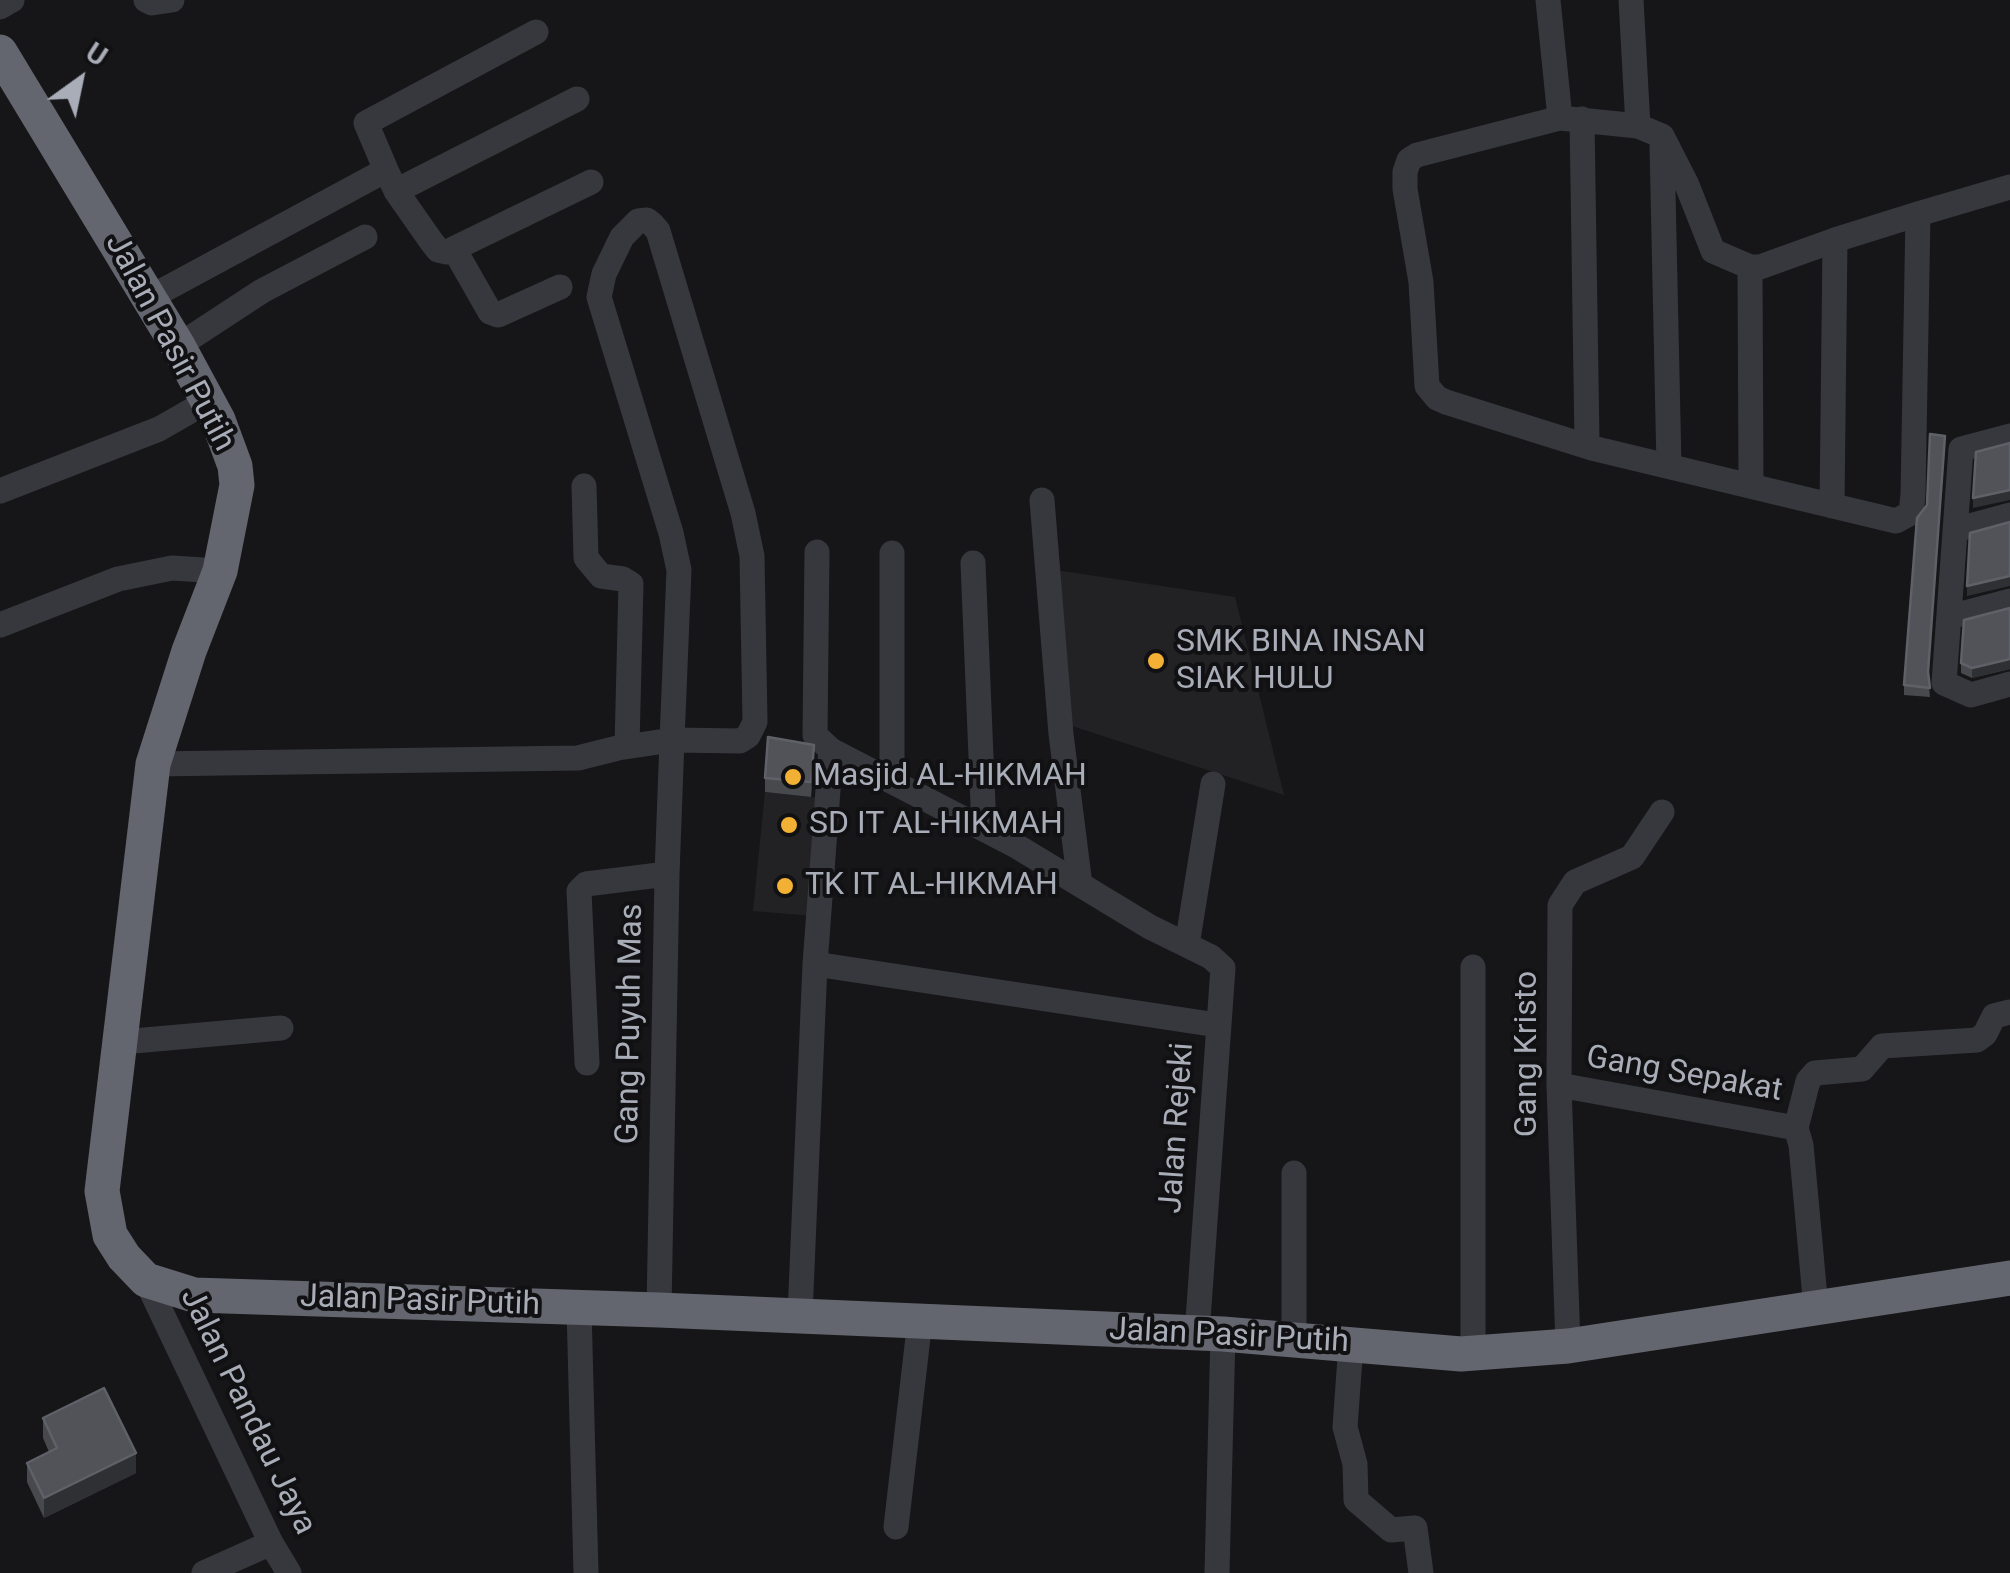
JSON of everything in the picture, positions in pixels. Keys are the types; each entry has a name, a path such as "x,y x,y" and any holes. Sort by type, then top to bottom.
{"highway":[{"name":"Jalan Pasir Putih","path":"0,52 178,346 230,450 237,485 220,571 189,651 154,764 102,1191 110,1235 146,1280 194,1295 920,1320 1210,1334 1473,1353 1568,1346 2010,1278"}],"street":[{"path":"0,7 12,0"},
{"path":"146,0 172,0"},
{"path":"1548,0 1571,119 1588,444 1592,448"},
{"path":"1632,0 1650,131 1669,466"},
{"path":"536,32 366,123 391,180 438,250 454,249 591,182"},
{"path":"149,298 391,180 577,99"},
{"path":"1918,214 1911,513 1896,521 1592,448 1446,402 1427,386 1421,282 1405,189 1405,172 1417,155 1571,119 1650,131 1687,186 1713,252 1750,268 1760,267 1835,240 1918,214 2010,187"},
{"name":"Gang Puyuh Mas","path":"659,1310 666,874 679,570 672,534 600,297 604,274 622,236 638,221 646,220 658,231 743,513 752,556 754,722 748,736 740,741 672,740"},
{"path":"178,346 262,291 365,237"},
{"path":"1832,506 1835,240"},
{"path":"454,249 490,312 498,315 560,286"},
{"path":"1750,268 1751,486"},
{"path":"0,492 159,429 208,401"},
{"path":"2010,436 1960,448 1944,683 1970,696 2010,684"},
{"path":"584,486 586,558 601,576 631,584 627,746"},
{"path":"1042,500 1062,734 1080,885"},
{"path":"1955,530 2010,516"},
{"path":"800,1316 816,964 831,750 815,735 814,728 817,552"},
{"path":"892,553 892,780"},
{"path":"972,563 984,829"},
{"path":"0,625 118,579 172,568 220,571"},
{"path":"1949,617 2010,601"},
{"path":"154,764 578,758 672,740"},
{"name":"Jalan Rejeki","path":"831,750 984,829 1211,957 1222,968 1217,1025 1210,1334 1216,1573"},
{"path":"1187,945 1214,784"},
{"name":"Gang Kristo","path":"1568,1346 1559,1085 1560,905 1575,882 1635,854 1662,812"},
{"path":"587,1063 578,891 586,884 666,874"},
{"path":"816,964 1217,1025"},
{"path":"1473,966 1473,1353"},
{"path":"1796,1128 1808,1082 1815,1073 1862,1068 1882,1046 1977,1040 1985,1034 1994,1016 2010,1012"},
{"path":"122,1042 282,1028"},
{"name":"Gang Sepakat","path":"1559,1085 1796,1128 1801,1145 1816,1308"},
{"path":"1294,1174 1294,1340"},
{"name":"Jalan Pandau Jaya","path":"146,1280 277,1563"},
{"path":"579,1308 586,1573"},
{"path":"896,1526 920,1320"},
{"path":"1351,1344 1345,1427 1355,1464 1356,1500 1391,1530 1415,1528 1421,1573"},
{"path":"204,1573 277,1563"}],"shaded area":[{"name":"SMK BINA INSAN SIAK HULU","path":"1049,569 1235,597 1284,795 1069,725"},
{"path":"765,792 819,798 813,916 753,911"}],"building":[{"path":"1930,434 1945,436 1930,688 1904,685 1917,518 1927,505"},
{"path":"2010,443 2010,490 1973,498 1976,452"},
{"path":"2010,522 2010,576 1967,586 1970,533"},
{"path":"2010,608 2010,659 1972,668 1961,663 1964,620"},
{"path":"768,737 814,745 811,782 765,778"},
{"path":"104,1388 136,1453 44,1498 27,1463 57,1448 43,1418"}],"place":[{"name":"SMK BINA INSAN SIAK HULU","path":"1156,661"},
{"name":"Masjid AL-HIKMAH","path":"793,777"},
{"name":"SD IT AL-HIKMAH","path":"789,825"},
{"name":"TK IT AL-HIKMAH","path":"785,886"}]}
